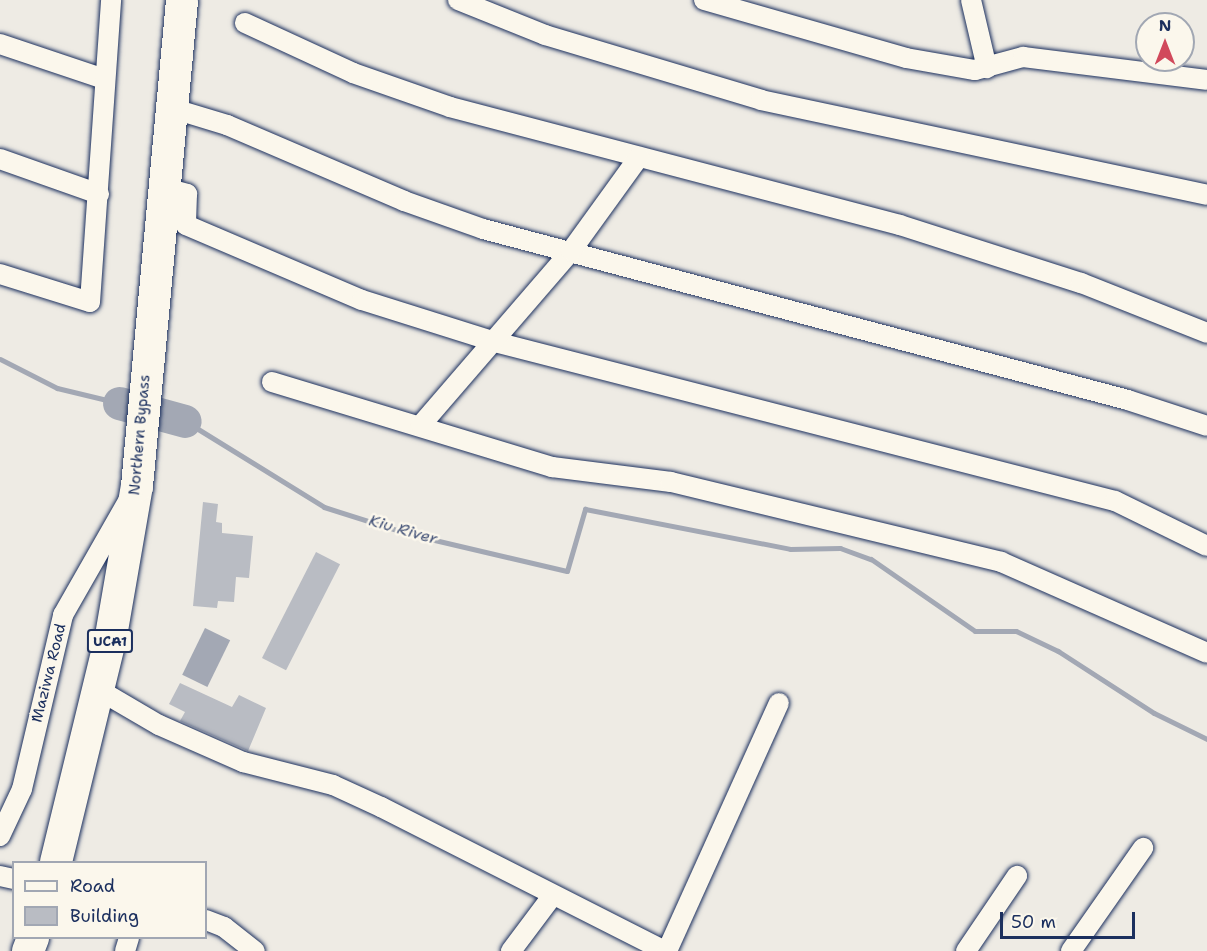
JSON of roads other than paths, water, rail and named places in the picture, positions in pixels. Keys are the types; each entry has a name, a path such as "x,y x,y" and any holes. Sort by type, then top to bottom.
{"main road":[{"name":"Northern Bypass","path":"56,861 99,690 137,486 144,380 182,0"}],"street":[{"path":"0,274 90,302 111,0"},
{"path":"458,0 545,35 761,100 1207,195"},
{"path":"704,0 906,58 975,70 1023,57 1207,80"},
{"path":"971,0 987,68"},
{"path":"245,22 352,73 450,107 900,225 1092,287 1207,333"},
{"path":"0,44 104,79"},
{"path":"171,108 227,125 404,201 483,229 571,250 1188,417 1207,426"},
{"path":"421,425 495,342 571,250 639,157"},
{"path":"0,159 99,194"},
{"path":"165,188 187,194 186,225 362,300 495,342 1115,501 1207,546"},
{"path":"272,382 421,425 552,467 670,482 1001,562 1207,653"},
{"name":"Maziwa Road","path":"0,836 22,789 63,615 137,486"},
{"path":"99,690 159,725 243,762 333,786 381,807 666,951 779,703"},
{"path":"1071,951 1143,848"},
{"path":"966,951 1017,876"},
{"path":"511,951 553,895"},
{"path":"207,920 224,927 255,951"}],"waterway":[{"name":"Kiu River","path":"0,359 57,388 119,403"},
{"name":"Kiu River","path":"119,403 185,421"},
{"name":"Kiu River","path":"185,421 324,507 409,534 567,571 585,509 790,549 840,548 871,559 975,631 1016,631 1058,651 1154,713 1207,739"}]}
